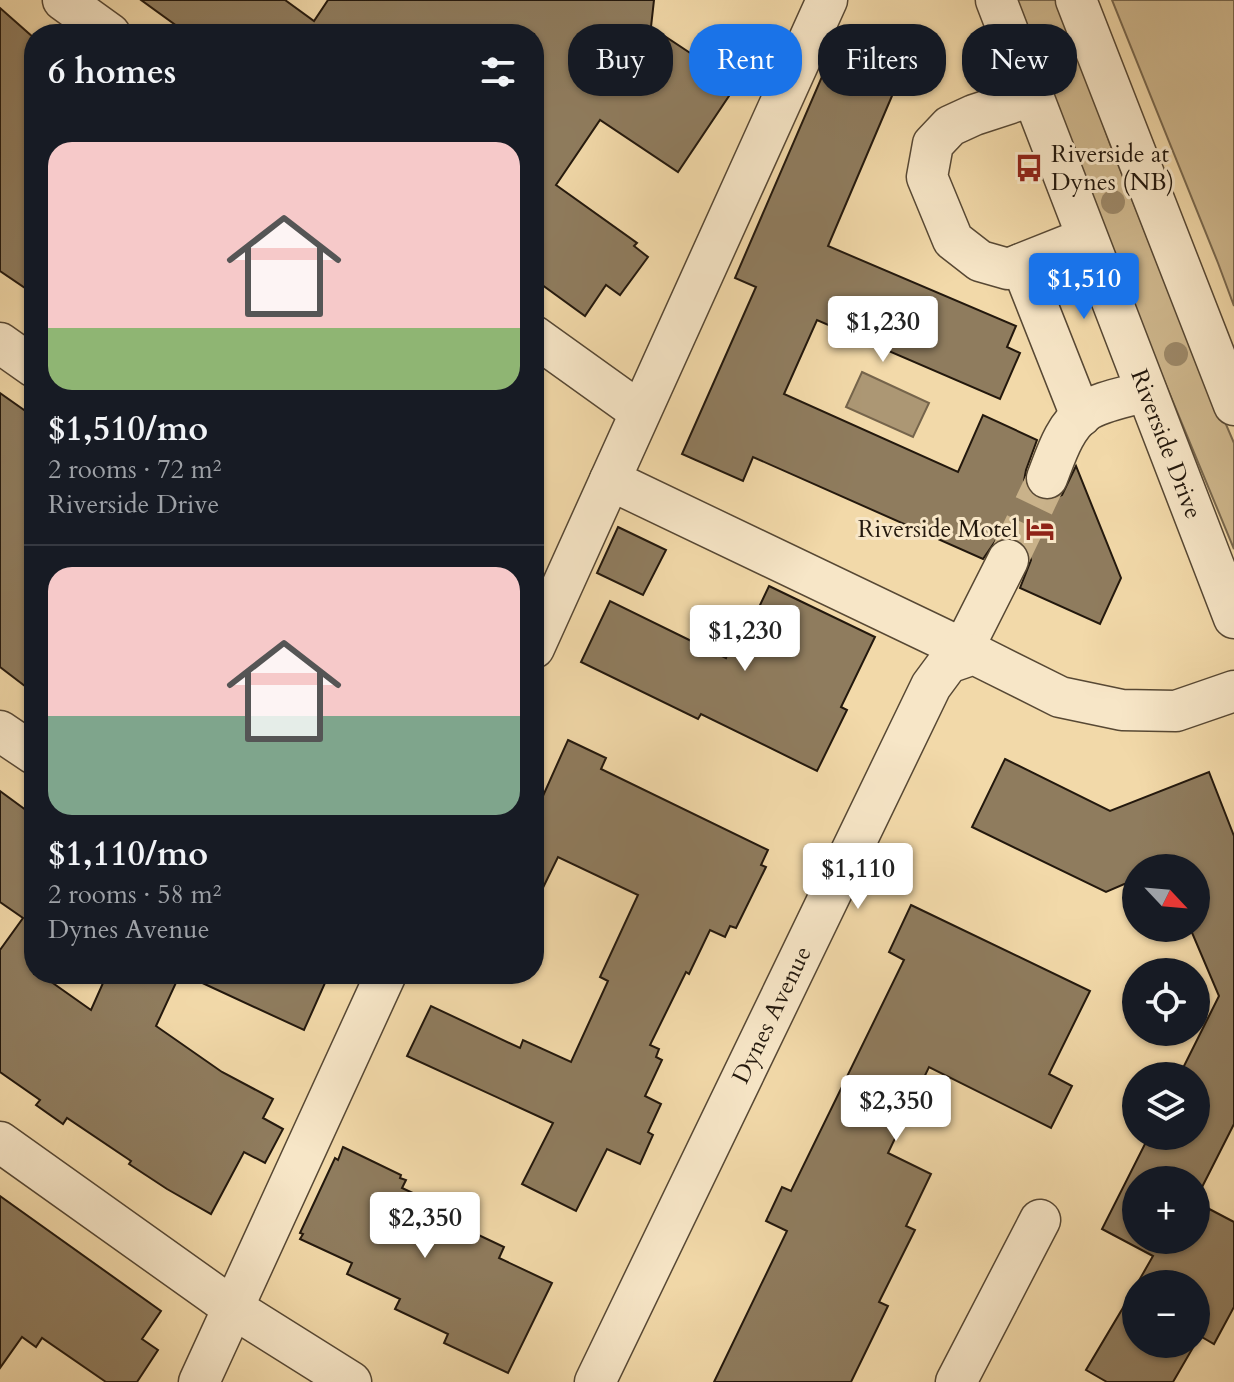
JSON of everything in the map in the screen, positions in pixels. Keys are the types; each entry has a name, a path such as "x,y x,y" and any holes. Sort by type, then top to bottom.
{"street":[{"path":"63,0 96,24"},
{"path":"544,626 827,0"},
{"name":"Riverside Drive","path":"996,0 1005,24"},
{"path":"1076,0 1234,405"},
{"path":"1032,96 950,126 933,144 927,177 953,240 980,261 1008,269 1086,238"},
{"name":"Riverside Drive","path":"1032,96 1234,618"},
{"path":"1021,264 1081,416"},
{"path":"0,343 24,360"},
{"path":"544,343 640,412"},
{"path":"1047,478 1061,443 1087,410 1146,391"},
{"path":"610,480 1060,697 1122,710 1176,711 1234,691"},
{"path":"968,652 1008,560"},
{"name":"Dynes Avenue","path":"595,1382 931,686 948,663 968,652"},
{"path":"0,731 24,747"},
{"path":"199,1382 381,984"},
{"path":"0,1142 233,1308 351,1382"},
{"path":"956,1382 1040,1220"}],"shaded area":[{"path":"1015,0 1059,0 1068,24 1024,24"},
{"path":"1112,0 1234,0 1234,306 1218,263"},
{"path":"1077,51 1165,282 1234,443 1234,549 1151,349 1052,96 1077,96"},
{"path":"862,372 929,403 913,437 846,407"}],"building":[{"path":"141,0 285,0 314,21 328,0 654,0 651,24 568,24 568,96 673,96 673,42 689,52 689,96 729,96 678,172 600,120 556,185 637,243 634,246 648,257 620,295 606,285 585,316 544,286 544,24 174,24"},
{"path":"0,8 24,29 24,287 0,271"},
{"path":"818,86 818,96 892,96 828,246 1016,326 1007,347 1020,353 1000,399 817,320 784,394 958,472 983,415 1037,440 1024,481 1029,492 1040,500 1051,500 1062,495 1076,466 1121,578 1100,624 1020,588 1031,560 1027,547 1018,539 1006,537 996,540 983,559 753,457 743,481 682,454 756,287 735,278"},
{"path":"0,393 24,410 24,685 0,667"},
{"path":"618,527 666,550 643,595 597,573"},
{"path":"769,586 875,637 841,707 847,710 817,771 701,714 698,719 581,662 610,601 726,658 728,652 736,656"},
{"path":"568,740 606,758 601,769 768,850 761,865 766,867 736,928 730,926 725,937 710,930 650,1045 659,1049 656,1057 662,1060 645,1096 661,1104 648,1132 653,1135 640,1164 607,1149 576,1211 522,1184 553,1123 407,1056 431,1006 520,1048 523,1040 571,1062 608,981 600,977 638,895 558,857 544,886 544,794"},
{"path":"1005,759 1110,811 1209,772 1234,836 1234,1124 1210,1171 1210,1166 1134,1166 1142,1150 1210,1150 1210,1062 1186,1062 1194,1046 1210,1046 1210,1014 1219,996 1210,975 1210,958 1203,958 1196,942 1210,942 1210,854 1122,854 1122,885 1106,892 972,827"},
{"path":"0,791 24,809 24,984 54,984 91,1010 103,984 175,984 156,1026 222,1072 273,1099 263,1118 283,1129 265,1163 244,1152 211,1214 129,1164 131,1161 67,1118 63,1124 36,1105 40,1100 0,1072 0,950 23,918 0,902"},
{"path":"911,905 1090,991 1049,1074 1072,1086 1051,1128 929,1067 888,1153 931,1174 906,1226 915,1230 879,1302 888,1306 851,1382 714,1382 787,1231 766,1221 782,1187 791,1191 904,960 889,952"},
{"path":"205,984 325,984 304,1030"},
{"path":"343,1147 401,1175 400,1178 406,1180 402,1188 456,1213 451,1222 504,1247 499,1258 552,1283 508,1373 444,1343 448,1334 395,1309 400,1299 347,1274 352,1263 300,1239 335,1158 338,1160"},
{"path":"1122,1189 1122,1240 1102,1229"},
{"path":"0,1196 161,1311 142,1339 158,1350 137,1382 106,1382 42,1338 36,1347 22,1337 0,1368"},
{"path":"1210,1209 1234,1222 1234,1307 1214,1344 1210,1342 1210,1270 1145,1270 1153,1256 1149,1254 1210,1254"},
{"path":"1122,1310 1122,1358 1187,1358 1173,1382 1107,1382 1086,1370"}],"tunnel":[{"path":"1008,560 1047,478"}],"place":[{"name":"Riverside at Dynes (NB)","path":"1029,168"},
{"name":"Riverside Motel","path":"1040,529"}]}
